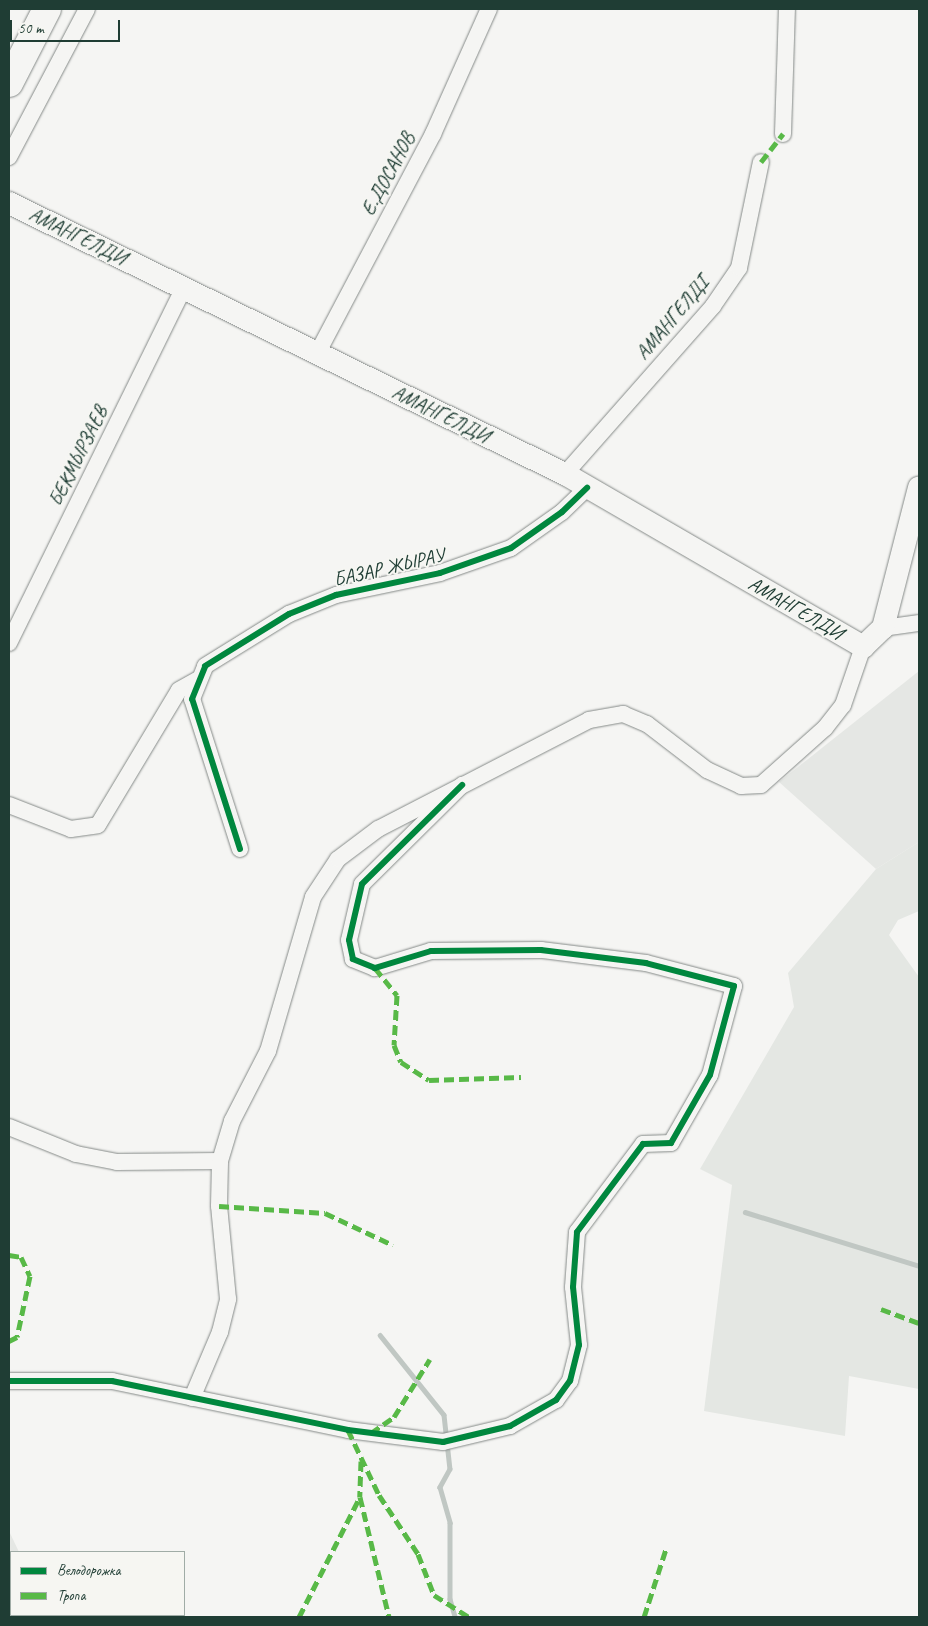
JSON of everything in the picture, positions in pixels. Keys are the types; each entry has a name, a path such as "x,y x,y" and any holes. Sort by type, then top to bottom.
{"highway":[{"path":"9,83 47,9"}],"main road":[{"name":"АМАНГЕЛДИ","path":"9,203 565,474 862,646"},
{"path":"862,646 883,628 919,488"}],"street":[{"path":"9,157 87,9"},
{"name":"Е.ДОСАНОВ","path":"317,354 433,134 489,9"},
{"path":"783,134 788,9"},
{"name":"АМАНГЕЛДІ","path":"565,474 713,306 739,268 761,162"},
{"name":"БЕКМЫРЗАЕВ","path":"9,643 184,288"},
{"name":"БАЗАР ЖЫРАУ","path":"9,804 71,829 98,825 179,690 197,680 205,666 297,611 336,595 440,573 511,548 562,512 587,488"},
{"path":"883,628 919,623"},
{"path":"192,1398 220,1332 228,1299 219,1206 220,1161 232,1121 268,1051 313,896 338,859 362,841 462,785 588,720 623,714 647,724 707,770 741,786 761,786 826,728 843,705 862,646"},
{"path":"197,680 192,699 240,849"},
{"path":"9,1381 112,1381 348,1430 444,1442 510,1426 556,1400 570,1381 579,1346 573,1287 577,1232 643,1144 671,1143 710,1075 734,986 646,963 542,950 431,951 375,968 353,959 349,940 362,884 462,785"},
{"path":"9,1127 76,1154 117,1162 220,1161"}],"shaded area":[{"path":"919,671 919,842 876,869 779,782"},
{"path":"919,842 919,911 898,920 889,935 919,977 919,1389 849,1376 845,1436 704,1411 732,1185 700,1169 794,1007 788,973 876,869"},
{"path":"9,1531 19,1551 10,1551 10,1616 47,1617 9,1617"}],"waterway":[{"path":"745,1212 919,1266"},
{"path":"380,1335 444,1415 450,1469 440,1487 450,1523 450,1599 455,1617"}],"marked path":[{"path":"761,162 783,134"},
{"path":"375,968 397,995 394,1045 401,1062 429,1080 521,1077"},
{"path":"219,1206 325,1213 393,1245"},
{"path":"9,1255 21,1257 30,1276 17,1337 9,1341"},
{"path":"881,1309 919,1323"},
{"path":"371,1433 394,1417 430,1359"},
{"path":"348,1430 379,1495 418,1554 434,1595 469,1617"},
{"path":"361,1461 360,1497 389,1617"},
{"path":"299,1617 360,1497"},
{"path":"644,1617 666,1549"}],"cycle path":[{"path":"240,849 192,699 205,666 289,614 336,595 440,573 511,548 562,512 587,488"},
{"path":"9,1381 112,1381 348,1430 443,1442 510,1426 556,1400 570,1381 579,1345 573,1287 577,1232 643,1144 671,1143 710,1075 734,986 646,963 541,950 431,951 375,968 353,959 349,940 362,884 462,785"}]}
